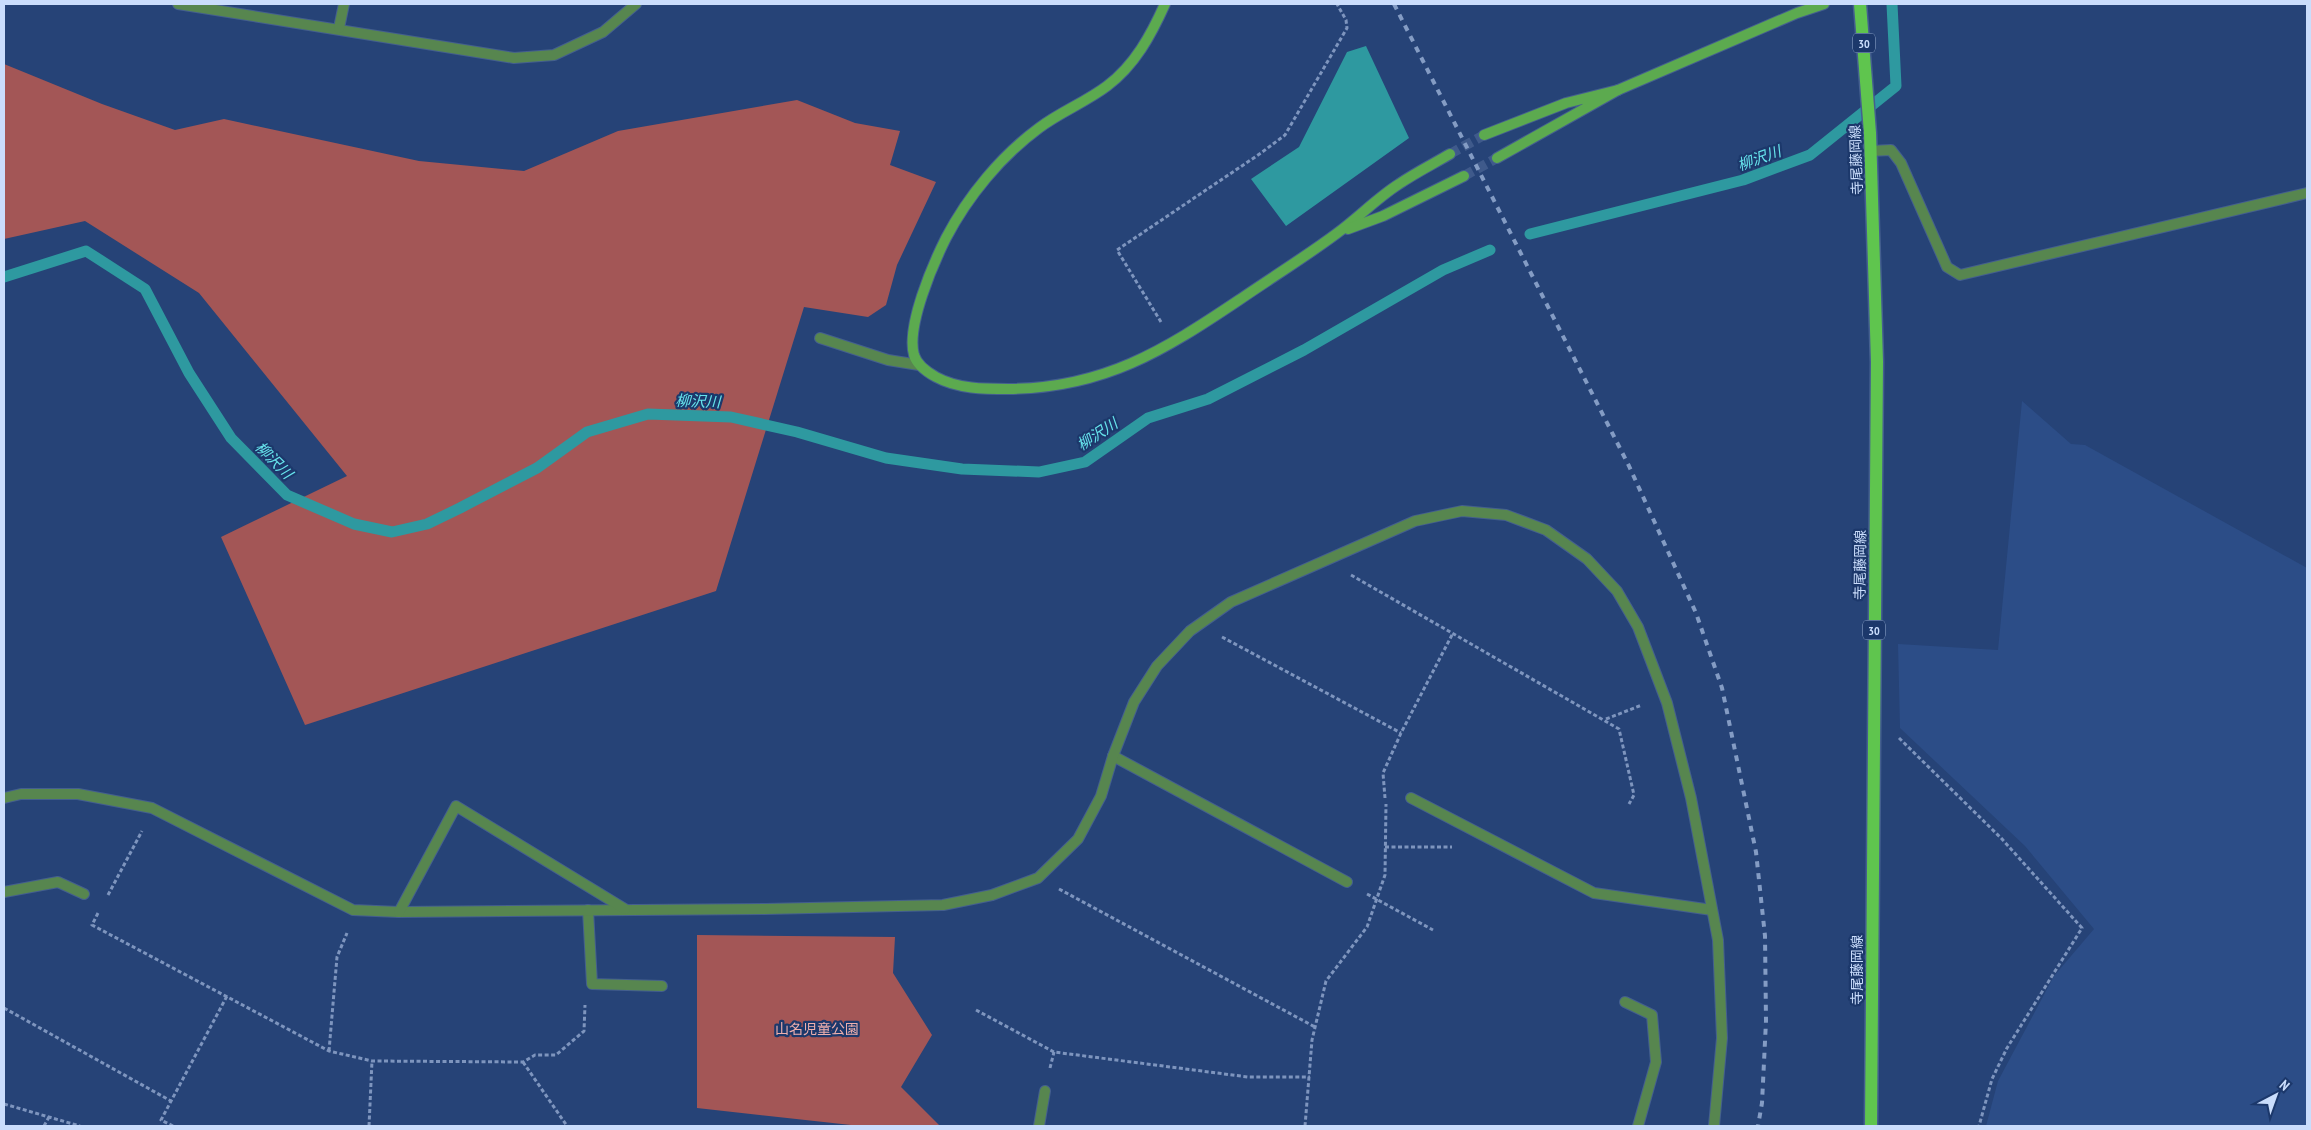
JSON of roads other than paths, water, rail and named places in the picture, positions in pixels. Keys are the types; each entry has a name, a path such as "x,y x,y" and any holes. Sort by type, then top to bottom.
{"main road":[{"name":"寺尾藤岡線","path":"1860,4 1870,133 1877,362 1871,1126"}],"street":[{"path":"178,4 340,28 423,45 514,58 554,55 603,32 636,4"},
{"path":"340,28 344,4"},
{"path":"919,365 914,356 913,343 920,298 947,238 968,202 989,174 1040,127 1108,85 1131,62 1151,36 1165,4"},
{"path":"1497,158 1618,90 1795,8 1824,4"},
{"path":"1484,135 1566,103 1618,90"},
{"path":"1870,151 1891,150 1901,163 1948,267 1960,275 2307,193"},
{"path":"820,338 888,360 919,365 943,380 966,387 995,389 1040,388 1108,374 1176,342 1337,233 1398,184 1450,154"},
{"path":"1337,233 1383,216 1464,176"},
{"path":"4,798 21,794 78,794 152,808 353,910 400,912 765,909 943,905 992,895 1038,878 1078,839 1101,796 1113,756 1134,702 1158,666 1190,631 1231,602 1415,521 1462,511 1506,515 1546,530 1587,559 1617,591 1638,627 1667,703 1691,798 1718,940 1722,1038 1714,1126"},
{"path":"1113,756 1347,882"},
{"path":"1411,798 1594,892 1712,910"},
{"path":"400,912 456,806 626,910"},
{"path":"4,892 58,882 84,894"},
{"path":"588,910 592,984 662,986"},
{"path":"1624,1002 1652,1015 1656,1062 1638,1126"},
{"path":"1039,1126 1044,1090"}],"waterway":[{"name":"柳沢川","path":"1530,234 1743,180 1810,155 1896,86 1892,4"},
{"name":"柳沢川","path":"4,277 86,251 145,289 189,373 231,438 287,495 354,524 392,532 427,524 460,508 537,468 587,432 648,414 731,417 797,432 886,458 962,469 1039,472 1085,462 1148,418 1208,399 1304,350 1443,270 1490,250"}],"tunnel":[{"path":"1450,154 1484,135"},
{"path":"1464,176 1497,158"}],"railway":[{"path":"1394,4 1629,466 1696,613 1722,688 1756,852 1765,936 1766,1021 1762,1103 1758,1126"}],"park label":[{"name":"山名児童公園","path":"817,1029"}]}
